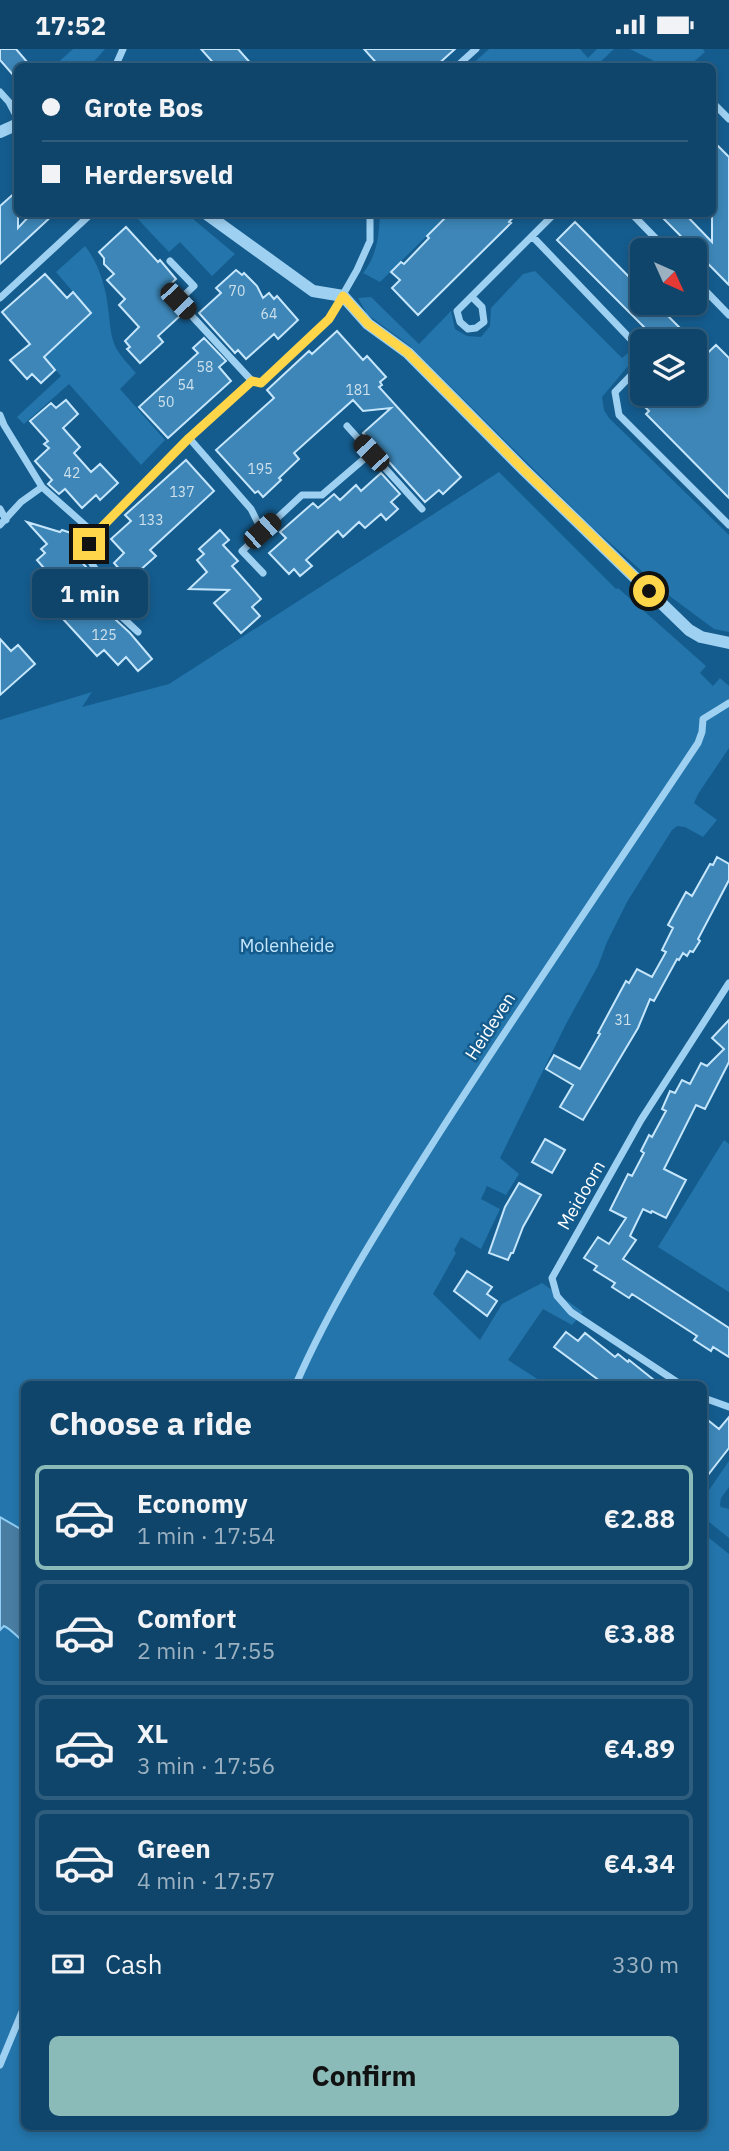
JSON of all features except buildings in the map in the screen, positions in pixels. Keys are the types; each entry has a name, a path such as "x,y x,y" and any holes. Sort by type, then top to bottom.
{"street":[{"path":"460,63 476,49"},
{"path":"0,92 14,113"},
{"path":"716,106 729,119"},
{"path":"0,298 88,217"},
{"path":"211,217 313,291 343,296 368,324 408,353 689,630 701,637 729,643"},
{"path":"170,261 194,286 178,301 252,381 261,383 329,319 370,241 370,217"},
{"path":"472,297 482,307 484,322 476,328 468,329 460,322 457,311 551,217"},
{"path":"635,217 655,238"},
{"path":"532,236 630,338"},
{"path":"707,292 729,315"},
{"path":"630,376 615,392 619,415 729,525"},
{"path":"138,632 108,604 101,578 89,559 89,544 95,534 189,438 252,381"},
{"path":"0,415 42,487 95,534"},
{"path":"346,426 422,509"},
{"path":"189,438 251,509 262,531"},
{"path":"263,573 242,551 302,495 322,495 371,453"},
{"path":"3,523 21,502 42,487"},
{"path":"0,509 3,523"},
{"name":"Heideven","path":"297,1381 312,1346 358,1262 463,1097 698,743 703,719 729,703"},
{"name":"Meidoorn","path":"675,1381 571,1312 557,1296 552,1278 641,1121 729,983"},
{"path":"707,1399 729,1407"},
{"path":"0,2065 21,2014"}],"green space":[{"path":"73,49 105,49 93,63 57,63"},
{"path":"489,49 580,49 588,58 597,49 614,49 599,63 473,63"},
{"path":"630,49 703,49 705,52 692,63 658,63"},
{"path":"136,217 191,217 235,254 212,276 180,242 169,252"},
{"path":"380,217 446,217 380,282 363,273 378,237"},
{"path":"85,246 94,259 103,283 115,346 136,373 120,389 165,440 141,465 69,384 24,424 17,417 61,376 44,357 91,313 56,272"},
{"path":"535,271 622,358 630,352 630,364 602,397 604,410 609,418 729,535 729,632 714,629 671,597 592,527 410,346 367,314 358,298 371,297 419,344 451,311 455,329 467,336 481,337 490,326 491,308 523,274"},
{"name":"Molenheide","path":"499,472 616,589 706,666 700,673 713,686 720,678 729,686 729,748 694,803 717,820 703,837 685,827 677,826 672,830 627,902 598,966 566,1024 500,1158 519,1174 506,1195 487,1186 481,1199 500,1209 481,1249 461,1237 454,1250 456,1253 433,1294 480,1340 502,1304 542,1283 583,1312 572,1325 543,1309 508,1360 540,1381 21,1381 21,2130 707,2130 707,1536 729,1554 729,2151 0,2151 0,720 92,692 82,707 169,684"},
{"path":"724,1140 729,1144 729,1292 658,1247"},
{"path":"729,1461 729,1487 721,1498 720,1505 729,1509 729,1538 707,1520 709,1490"}],"shaded area":[{"path":"0,1517 21,1529 21,1639 4,1626 0,1630"}],"route":[{"path":"89,544 95,534 189,438 252,381 261,383 329,319 343,296 368,324 408,353 649,591"}]}
